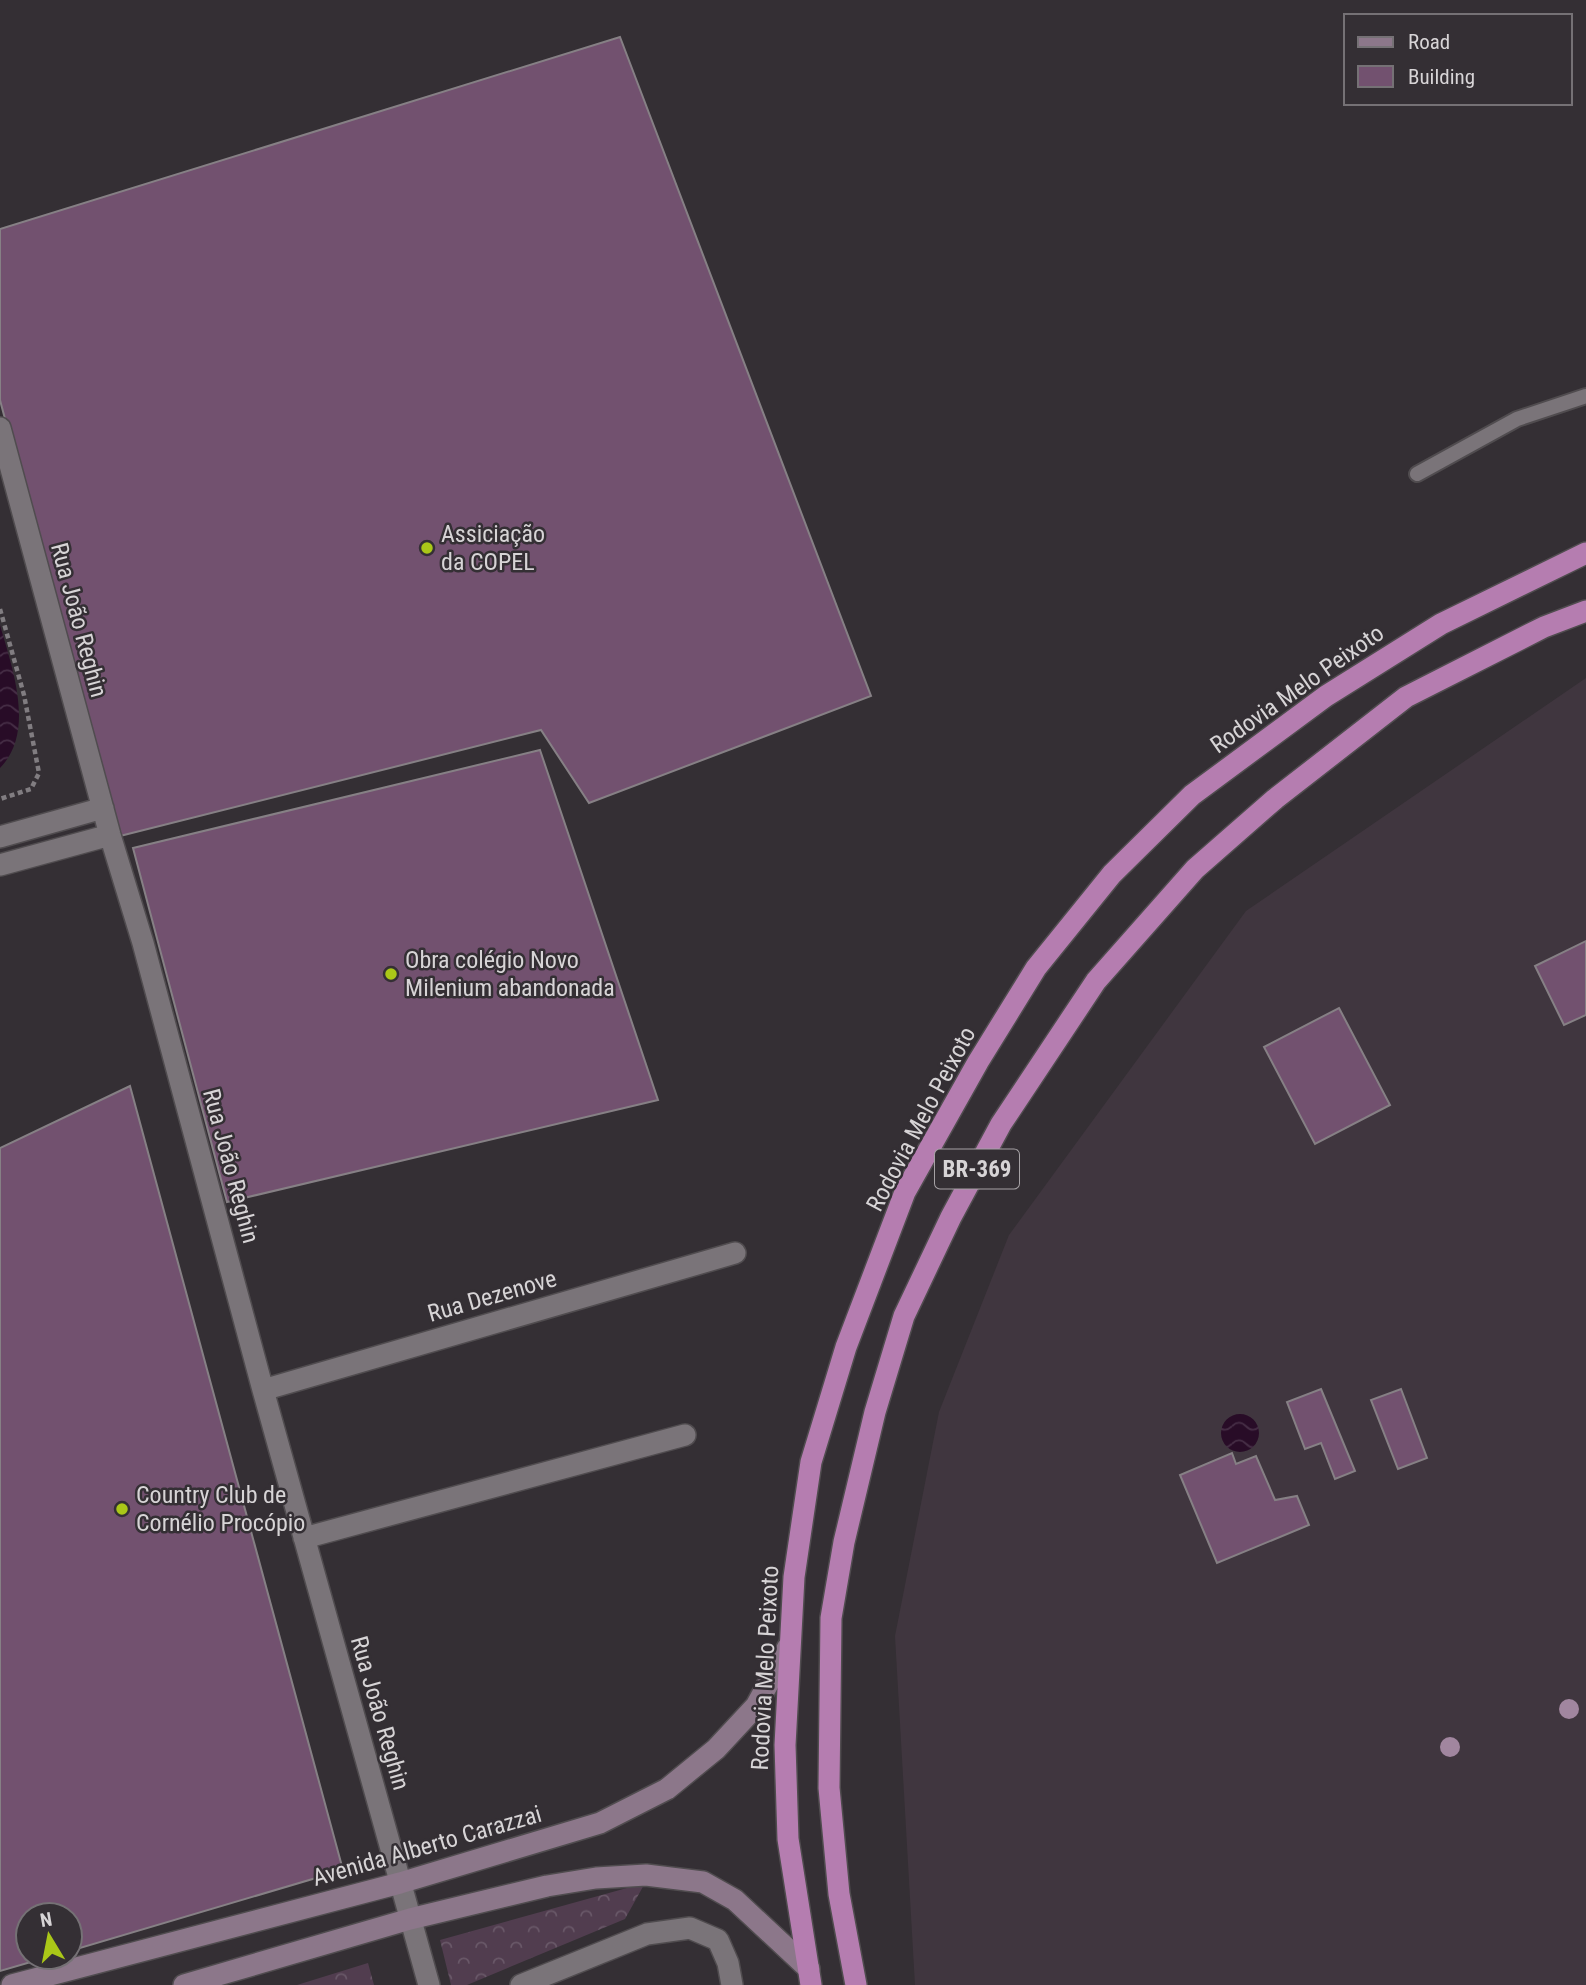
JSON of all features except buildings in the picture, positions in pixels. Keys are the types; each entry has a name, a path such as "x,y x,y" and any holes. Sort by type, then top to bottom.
{"highway":[{"name":"Rodovia Melo Peixoto","path":"810,1977 788,1839 785,1745 788,1647 794,1577 811,1462 846,1347 905,1192 978,1062 1036,968 1112,874 1192,795 1326,696 1441,624 1586,552"},
{"name":"BR-369","path":"856,1985 839,1894 830,1788 831,1618 844,1542 875,1412 904,1316 951,1217 1001,1124 1096,981 1195,869 1275,799 1406,697 1544,627 1586,611"}],"street":[{"name":"Rua João Reghin","path":"0,428 429,1985"},
{"path":"0,837 103,808"},
{"path":"0,865 110,835"},
{"name":"Rua Dezenove","path":"263,1390 735,1252"},
{"path":"304,1538 685,1435"},
{"name":"Avenida Alberto Carazzai","path":"12,1985 400,1883 600,1823 667,1789 716,1749 756,1706 788,1647"},
{"path":"184,1985 410,1919 547,1886 596,1878 646,1875 703,1882 735,1900 810,1977"},
{"path":"522,1985 647,1934 690,1928 718,1940 733,1985"}],"lane":[{"path":"1417,474 1517,419 1586,396"}],"path":[{"path":"0,609 24,695 39,773 31,789 0,799"}],"shaded area":[{"path":"1586,678 1586,1985 915,1985 895,1636 939,1412 1009,1235 1246,911"}],"green space":[{"path":"645,1883 625,1919 467,1985 451,1985 440,1940"},
{"path":"368,1963 374,1985 297,1985"}],"water":[{"path":"0,625 15,679 19,718 11,753 0,768"},
{"path":"1240,1414 1254,1419 1259,1433 1254,1447 1240,1452 1226,1447 1221,1433 1226,1419"}],"place":[{"name":"Assiciação da COPEL","path":"427,548"},
{"name":"Obra colégio Novo Milenium abandonada","path":"391,974"},
{"name":"Country Club de Cornélio Procópio","path":"122,1509"}]}
